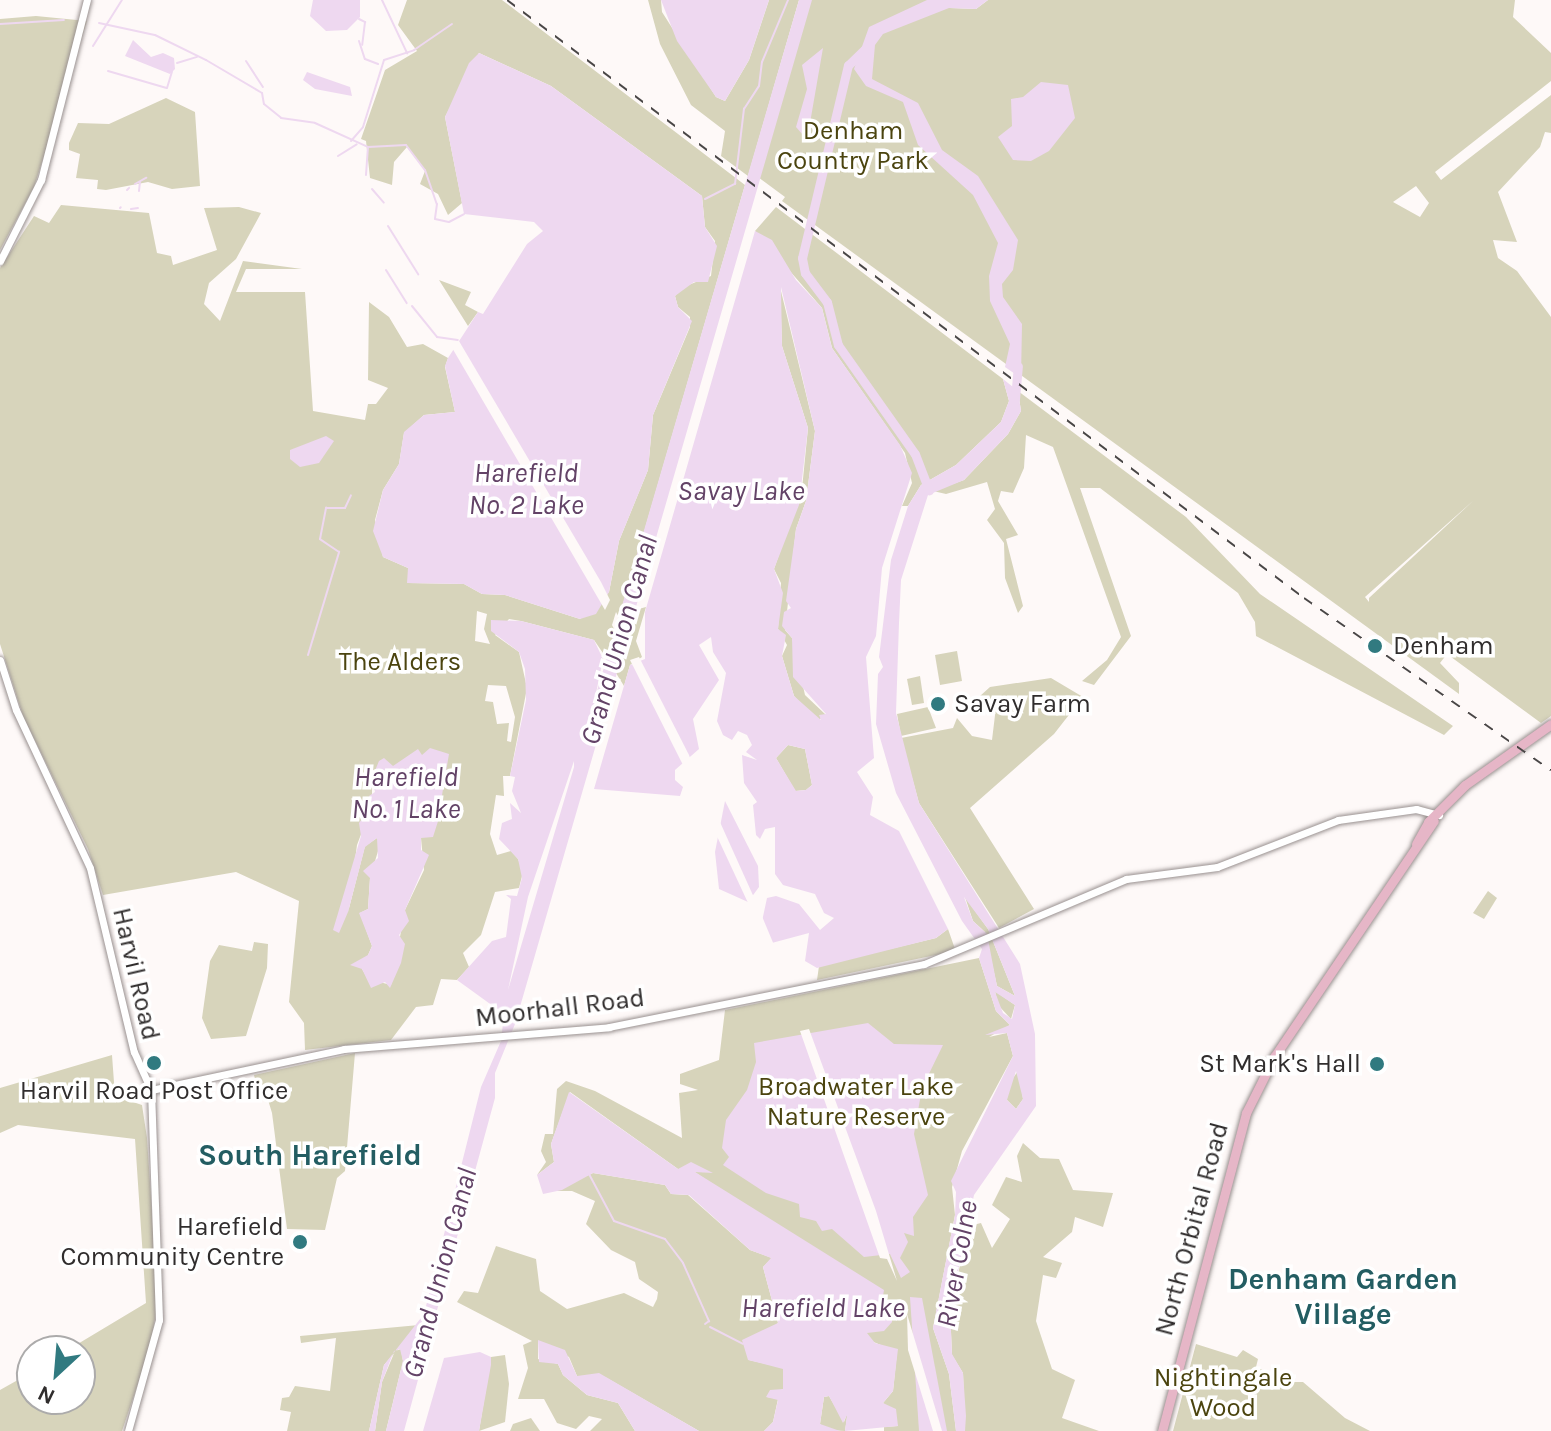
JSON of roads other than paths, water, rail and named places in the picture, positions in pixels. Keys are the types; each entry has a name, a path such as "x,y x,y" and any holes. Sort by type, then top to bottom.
{"main road":[{"name":"North Orbital Road","path":"1162,1431 1246,1113 1274,1057 1436,818 1481,772 1551,724"}],"street":[{"path":"0,261 41,180 87,0"},
{"name":"Harvil Road","path":"0,660 16,710 90,868 136,1062 151,1090 159,1313 156,1343 132,1403 128,1431"},
{"name":"Moorhall Road","path":"151,1090 331,1051 609,1027 924,964 970,948 1126,879 1217,867 1338,820 1416,809 1436,818"}],"water":[{"path":"313,0 360,0 360,17 347,30 326,31 310,16"},
{"path":"661,0 769,0 749,60 725,101 716,97 677,41"},
{"name":"Grand Union Canal","path":"799,0 812,0 515,1024 495,1073 495,1098 404,1431 386,1431 403,1361 400,1349 395,1351 424,1314 481,1087 501,1041 504,1014 457,980 492,941 506,937 511,899 506,895 517,896 522,878 518,859 499,839 502,823 512,819 510,803 521,813 512,791 515,777 510,776 526,700 525,669 519,652 491,631 491,620 521,621 594,640 603,659 595,698","holes":["574,761 508,990 528,897"]},
{"path":"927,0 988,0 976,9 949,8 883,34 875,45 872,79 918,103 942,150 978,176 1018,240 1013,270 1002,284 1003,297 1022,324 1021,378 1005,367 1010,344 990,301 989,276 998,243 973,195 918,145 903,102 866,86 854,69 869,27"},
{"path":"133,40 151,57 163,53 174,58 175,69 170,74 125,56"},
{"path":"823,48 810,123 803,135 796,127 807,89 802,65"},
{"name":"Harefield No. 2 Lake","path":"479,53 551,86 702,196 705,227 717,246 708,282 694,282 675,296 678,307 692,321 653,415 648,470 619,541 609,592 596,614 580,619 505,595 482,594 464,584 407,583 408,568 383,557 373,531 383,490 399,464 404,432 424,415 455,412 445,366 448,358 478,312 483,314 527,244 543,231 534,222 464,214 445,117 469,63"},
{"path":"307,72 350,87 352,96 315,89 303,80"},
{"path":"1041,82 1068,85 1075,118 1049,151 1031,161 1013,160 998,137 1012,126 1011,99 1023,97"},
{"name":"Savay Lake","path":"755,231 772,240 796,280 822,308 832,348 900,445 912,473 882,568 876,636 866,657 874,758 857,772 873,797 870,815 899,831 948,929 936,938 817,968 805,961 809,933 768,944 761,926 767,898 776,896 799,904 820,930 834,918 824,913 815,894 783,885 775,874 775,827 765,829 760,839 756,835 753,805 757,802 744,783 742,755 757,760 746,752 752,745 747,735 738,731 732,740 723,735 717,721 726,673 713,652 711,637 699,645 719,680 693,719 699,749 675,770 675,780 683,787 680,796 594,789 630,665 645,659 645,612","holes":["781,287 815,431 806,501 796,529 786,601 791,608 784,612 782,626 792,638 793,677 826,714 819,715 821,720 794,696 782,656 786,635 778,629 783,593 774,569 799,505 808,428 782,346","788,745 805,749 812,785 806,790 796,791 776,758"]},
{"path":"1003,379 1018,391 1021,411 1008,434 964,480 928,495 901,580 896,713 919,803 1020,964 1035,1034 1036,1106 974,1195 950,1309 952,1354 963,1373 966,1416 965,1431 956,1431 949,1374 933,1328 955,1215 956,1192 951,1181 1013,1056 1007,1033 985,1035 1010,1025 996,1011 979,958 982,949 962,921 896,793 876,724 878,674 883,667 879,657 891,560 908,506 921,485 956,465 1001,422 1009,401","holes":["964,897 988,929 1015,996 997,986 987,934 973,921","995,992 1015,1005 1012,1019 1003,1013","1016,1071 1023,1099 1016,1109 1007,1100"]},
{"path":"326,436 334,441 319,463 300,467 290,459 290,450"},
{"name":"Harefield No. 1 Lake","path":"430,748 449,754 440,807 432,812 440,815 433,837 421,838 421,850 429,855 405,910 409,921 399,935 405,944 401,963 390,988 385,982 371,988 362,969 350,965 368,955 372,946 359,913 368,909 370,878 363,871 378,858 377,838 365,847 348,912 339,933 333,930 361,836 359,823 372,805 369,796 375,792 372,778 379,761 384,758 393,766 418,749 422,755"},
{"path":"725,801 758,866 759,887 748,902 719,889 715,852"},
{"path":"868,1023 894,1044 943,1045 922,1088 914,1134 928,1195 913,1217 914,1236 904,1233 908,1242 900,1258 910,1272 901,1278 890,1254 864,1257 832,1229 822,1231 816,1221 800,1217 799,1204 766,1193 723,1165 729,1157 722,1148 726,1120 747,1090 756,1062 754,1043"},
{"name":"Harefield Lake","path":"569,1092 678,1169 691,1162 713,1173 695,1172 884,1290 881,1308 892,1314 892,1322 884,1331 867,1333 875,1343 898,1349 893,1391 883,1403 896,1409 898,1426 845,1431 847,1415 843,1423 829,1396 824,1397 820,1424 840,1431 764,1431 773,1422 778,1400 766,1397 770,1390 783,1389 783,1369 748,1360 742,1340 778,1323 763,1267 771,1258 750,1250 689,1195 671,1194 665,1185 593,1173 562,1190 543,1194 537,1175 554,1162 551,1144"},
{"path":"910,1297 922,1298 947,1431 919,1431"},
{"path":"538,1340 565,1350 577,1376 599,1373 699,1431 635,1431 618,1403 587,1395 563,1375 558,1364 539,1362"},
{"path":"480,1352 491,1357 491,1365 479,1431 423,1431 444,1358"},
{"path":"393,1353 382,1382 375,1431 369,1431 384,1365"}],"waterway":[{"path":"93,46 122,0"},
{"path":"382,0 407,53"},
{"path":"705,199 735,184 744,109 759,86 762,62 788,0"},
{"path":"359,19 365,22 362,45"},
{"path":"0,24 64,20"},
{"path":"99,23 155,35 206,60 262,93 264,104 281,118 315,123 368,147 406,145 425,170 437,204 435,219 449,222 464,214"},
{"path":"351,141 363,127 384,60 414,50 452,24"},
{"path":"359,41 365,59 378,64"},
{"path":"868,46 848,65 802,258 805,273 827,302 838,345 915,454 929,490"},
{"path":"177,63 197,57"},
{"path":"246,61 263,87"},
{"path":"108,71 167,88 172,72"},
{"path":"338,156 357,144"},
{"path":"366,175 368,148"},
{"path":"135,184 146,178"},
{"path":"139,191 140,182"},
{"path":"372,189 384,203"},
{"path":"131,209 138,208"},
{"path":"388,226 418,274"},
{"path":"386,270 407,303"},
{"path":"412,306 437,337 458,340"},
{"name":"River Colne","path":"1015,399 1018,366"},
{"path":"308,655 339,552 320,539 326,508 345,508 351,495"},
{"path":"589,1174 614,1221 665,1239 683,1263 709,1321 705,1324"},
{"path":"710,1327 743,1344"}],"railway":[{"path":"507,0 1304,598 1551,770"}],"place":[{"name":"Denham","path":"1375,646"},
{"name":"Savay Farm","path":"938,704"},
{"name":"Harvil Road Post Office","path":"154,1063"},
{"name":"St Mark's Hall","path":"1377,1064"},
{"name":"Harefield Community Centre","path":"300,1242"}],"district":[{"name":"South Harefield","path":"310,1155"},
{"name":"Denham Garden Village","path":"1343,1296"}],"park label":[{"name":"Denham Country Park","path":"853,146"},
{"name":"The Alders","path":"400,662"},
{"name":"Broadwater Lake Nature Reserve","path":"856,1102"},
{"name":"Nightingale Wood","path":"1223,1393"}]}
